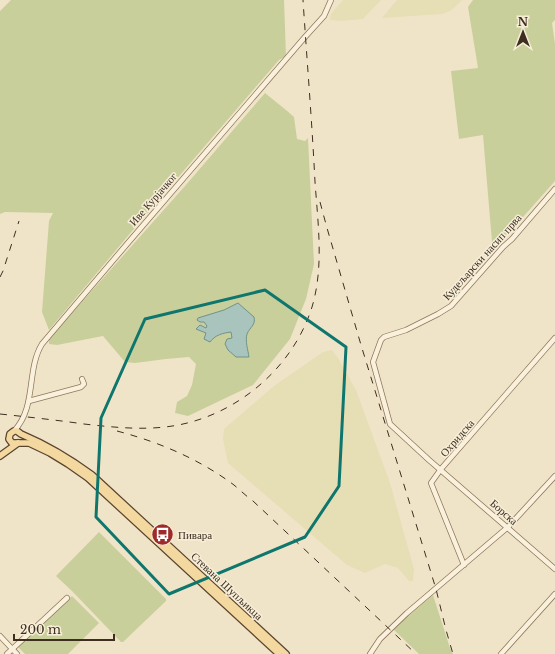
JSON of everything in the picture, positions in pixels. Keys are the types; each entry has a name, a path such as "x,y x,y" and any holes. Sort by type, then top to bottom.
{"main road":[{"path":"0,456 6,452 18,443 21,439 20,434 17,432 10,434 10,440 6,452"},
{"name":"Стевана Шупљикца","path":"20,434 59,452 92,475 286,654"},
{"path":"10,440 14,443 18,443"},
{"name":"Стевана Шупљикца","path":"18,443 29,443 50,453 88,478 279,654"}],"street":[{"name":"Иве Курјачког","path":"19,425 28,401 35,358 42,344 321,20 331,0"},
{"name":"Кудељарски насип прва","path":"441,469 390,424 373,362 381,340 384,337 406,330 451,306 555,189"},
{"name":"Охридска","path":"464,565 431,483 441,469 555,338"},
{"path":"28,401 81,387 84,384 82,379"},
{"path":"14,432 19,425"},
{"path":"19,425 20,434"},
{"name":"Борска","path":"441,469 555,569"},
{"path":"370,654 380,639 407,613 508,528 555,476"},
{"path":"501,654 555,594"},
{"path":"7,654 67,598"},
{"path":"0,636 17,654"}],"highlighted area":[{"path":"265,290 346,347 339,486 305,537 169,594 96,517 101,418 145,319"}],"shaded area":[{"path":"343,0 381,0 363,19 341,21 330,20 331,14"},
{"path":"397,0 462,0 450,11 442,14 382,18"},
{"path":"332,350 356,390 390,483 414,569 413,581 409,581 398,568 385,564 365,573 347,565 228,463 223,439 224,429 274,386 323,352"}],"green space":[{"path":"11,0 284,0 286,56 279,60 49,330 42,312 49,221 53,213 5,212 0,214 0,11"},
{"path":"473,0 555,0 555,20 552,23 555,44 555,181 499,244 492,242 483,135 459,139 451,71 478,68 468,7"},
{"path":"265,93 294,117 297,139 305,141 308,138 314,264 306,299 290,339 253,385 188,416 175,413 177,402 187,396 192,385 196,364 189,357 135,363 125,362 103,336 57,345 49,344 49,339 185,186"},
{"path":"99,532 166,599 166,601 123,642 121,642 56,576"},
{"path":"433,595 453,654 419,654 393,629"},
{"path":"72,596 99,623 68,654 25,654 18,647"}],"water":[{"path":"238,303 254,317 253,324 246,337 249,357 236,357 228,350 225,344 227,339 232,338 231,332 219,335 210,342 204,339 206,333 196,329 200,325 206,328 207,326 204,322 197,320 198,318 224,310"}],"railway":[{"path":"0,414 124,428 155,428 189,422 213,414 235,403 256,388 274,371 290,352 303,330 312,307 316,292 319,261 319,229 303,0"},
{"path":"320,202 361,345 436,589 453,654"},
{"path":"0,277 19,221"},
{"path":"117,431 148,440 178,452 207,467 234,485 253,501 416,654"}],"place":[{"name":"Пивара","path":"162,535"}]}
